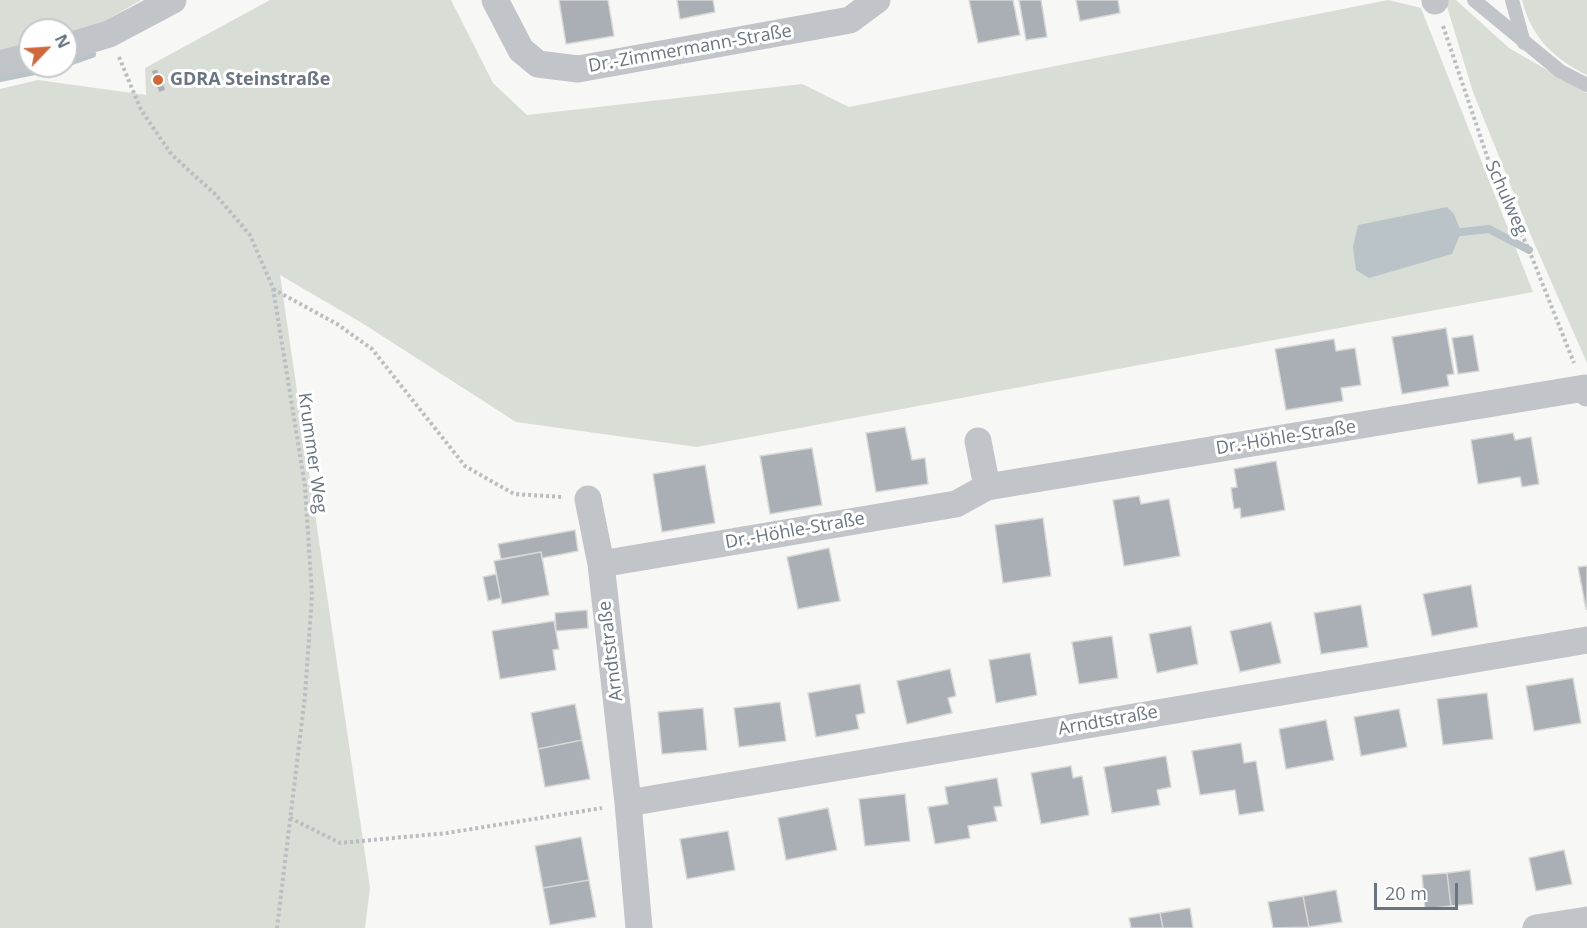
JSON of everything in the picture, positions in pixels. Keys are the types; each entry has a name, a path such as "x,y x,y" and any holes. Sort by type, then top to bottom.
{"street":[{"path":"78,43 109,34 173,0"},
{"name":"Dr.-Zimmermann-Straße","path":"495,0 521,50 538,64 578,69 850,20 877,0"},
{"path":"0,63 18,59"},
{"name":"Dr.-Höhle-Straße","path":"601,564 956,504 987,487 1586,391"},
{"path":"978,441 987,487"},
{"name":"Arndtstraße","path":"588,499 601,564 628,803 639,926"},
{"name":"Arndtstraße","path":"628,803 1587,640"},
{"path":"1536,928 1587,920"}],"lane":[{"path":"1474,0 1560,71 1587,85"},
{"path":"1512,0 1524,43"}],"path":[{"name":"Schulweg","path":"1435,1 1491,168 1529,250 1586,391"},
{"name":"Krummer Weg","path":"109,34 141,110 172,155 215,194 250,235 273,288 305,486 312,596 305,696 277,928"},
{"path":"273,288 337,324 372,349 465,465 514,494 588,499"},
{"path":"290,818 340,843 447,833 628,803"}],"shaded area":[{"path":"0,0 141,0 86,32 78,34 78,18 18,18 18,48 0,52"},
{"path":"270,0 451,0 493,83 527,115 802,84 849,107 1388,0 1421,8 1533,292 697,447 516,422 362,323 280,275 370,888 365,928 0,928 0,89 38,80 146,95 145,68"},
{"path":"1445,0 1456,0 1509,48 1587,93 1587,363 1529,231 1473,92"},
{"path":"1522,0 1587,0 1587,75 1564,62 1538,36 1531,25"},
{"path":"1447,207 1454,214 1461,232 1452,254 1369,278 1356,270 1353,247 1358,225"}],"building":[{"path":"559,0 608,0 614,36 566,44"},
{"path":"677,0 713,0 715,12 680,19"},
{"path":"969,0 1013,0 1020,35 978,43"},
{"path":"1019,0 1041,0 1047,37 1026,40"},
{"path":"1076,0 1118,0 1120,13 1080,21"},
{"name":"GDRA Steinstraße","path":"157,68 166,90 159,93 151,71"},
{"path":"1446,328 1454,374 1447,375 1449,386 1402,394 1392,337"},
{"path":"1473,335 1479,371 1458,374 1452,338"},
{"path":"1334,339 1336,351 1355,348 1361,385 1341,388 1343,401 1286,410 1275,349"},
{"path":"905,427 912,460 925,458 928,484 876,492 866,433"},
{"path":"1513,433 1515,440 1531,437 1539,484 1522,487 1520,477 1478,484 1471,440"},
{"path":"812,448 822,505 770,514 760,456"},
{"path":"1276,461 1285,510 1241,518 1240,508 1234,509 1231,488 1237,487 1234,469"},
{"path":"705,465 715,523 662,532 653,474"},
{"path":"1139,496 1141,504 1169,499 1180,556 1124,566 1113,500"},
{"path":"1043,518 1051,576 1003,583 995,525"},
{"path":"575,530 578,551 542,558 541,552 501,559 498,544"},
{"path":"829,548 840,601 798,609 787,557"},
{"path":"541,552 549,595 502,604 494,561"},
{"path":"1587,566 1587,609 1586,609 1578,567"},
{"path":"496,574 501,598 488,601 483,577"},
{"path":"1471,585 1478,627 1432,636 1423,594"},
{"path":"1361,605 1368,647 1321,654 1314,613"},
{"path":"587,610 588,628 556,631 555,613"},
{"path":"554,621 559,649 553,650 556,670 500,679 492,631"},
{"path":"1271,622 1281,663 1240,672 1230,631"},
{"path":"1191,626 1198,664 1157,673 1149,634"},
{"path":"1112,636 1118,678 1079,684 1072,642"},
{"path":"1030,653 1037,695 996,703 989,660"},
{"path":"950,669 956,696 948,698 952,713 907,724 897,681"},
{"path":"1573,678 1581,723 1534,731 1526,686"},
{"path":"860,684 865,713 856,715 859,729 816,737 808,693"},
{"path":"1487,693 1493,739 1443,745 1437,699"},
{"path":"780,702 786,741 739,747 734,708"},
{"path":"575,704 582,740 538,749 531,713"},
{"path":"703,708 707,750 662,754 658,712"},
{"path":"1399,709 1407,747 1361,756 1354,717"},
{"path":"1326,720 1334,760 1286,769 1279,729"},
{"path":"582,740 590,779 545,787 538,749"},
{"path":"1241,743 1244,763 1256,761 1264,811 1239,815 1235,790 1200,795 1192,751"},
{"path":"1166,756 1171,787 1157,790 1160,805 1112,813 1104,767"},
{"path":"1071,766 1073,778 1082,776 1089,815 1041,824 1031,773"},
{"path":"997,778 1002,806 994,807 997,821 968,826 970,838 935,844 928,807 948,804 945,787"},
{"path":"905,794 910,841 865,846 859,799"},
{"path":"828,808 837,850 786,860 778,818"},
{"path":"728,831 735,870 687,879 680,839"},
{"path":"581,837 589,880 543,888 535,846"},
{"path":"1564,850 1572,884 1536,891 1529,858"},
{"path":"1470,870 1473,904 1451,906 1447,873"},
{"path":"1447,873 1451,906 1425,909 1422,875"},
{"path":"589,880 596,917 550,925 543,888"},
{"path":"1336,890 1342,922 1309,927 1303,896"},
{"path":"1303,896 1309,927 1273,928 1268,902"},
{"path":"1190,908 1193,928 1163,928 1160,913"},
{"path":"1160,913 1163,928 1131,928 1129,918"}],"waterway":[{"path":"78,59 92,54"},
{"path":"0,78 18,74"},
{"path":"1461,232 1489,229 1529,250"}],"place":[{"name":"GDRA Steinstraße","path":"158,80"}]}
